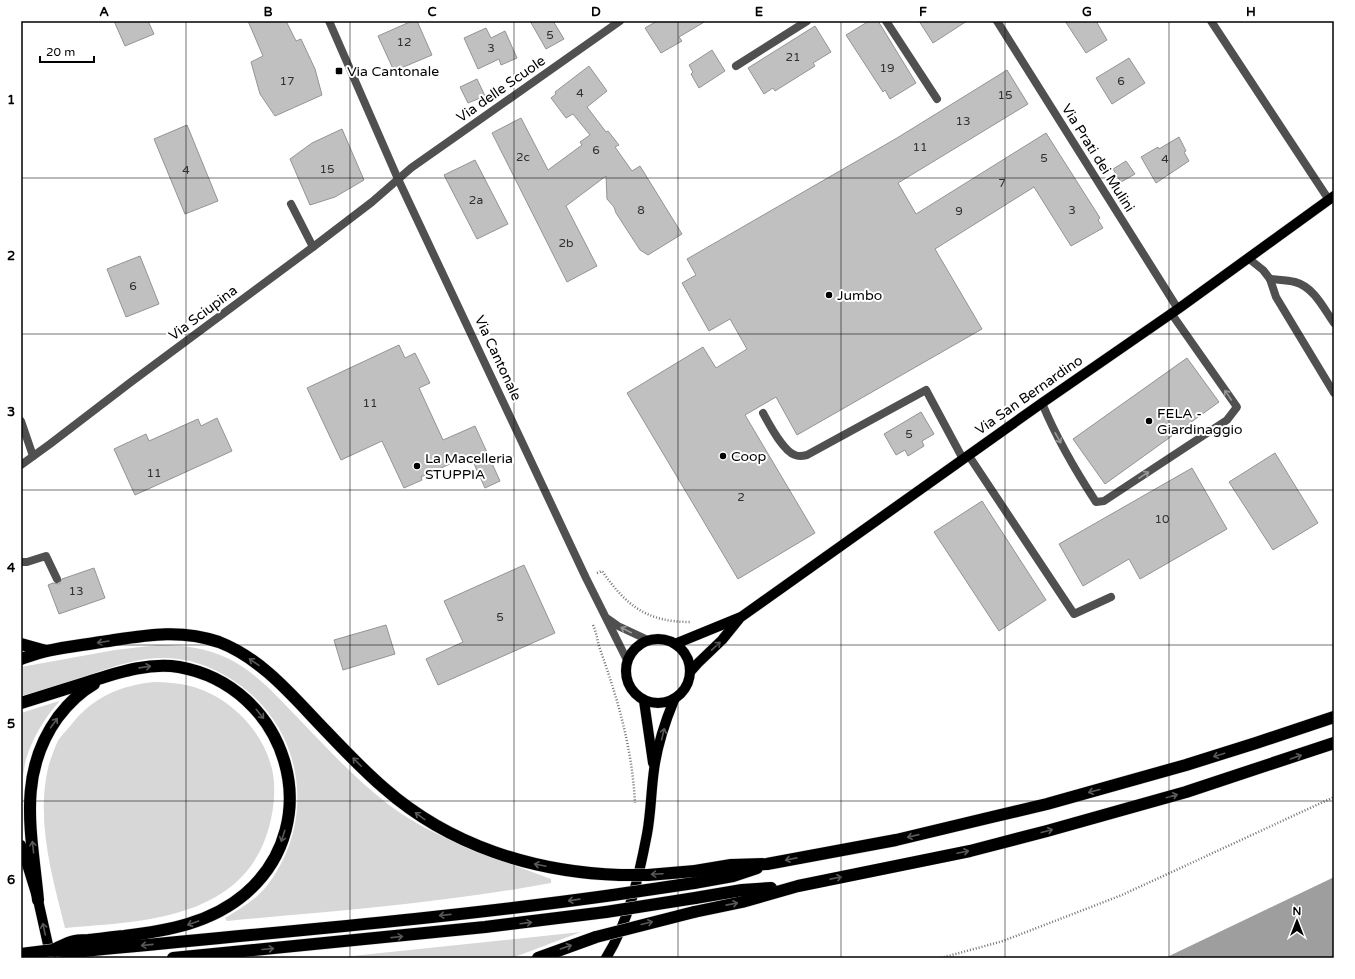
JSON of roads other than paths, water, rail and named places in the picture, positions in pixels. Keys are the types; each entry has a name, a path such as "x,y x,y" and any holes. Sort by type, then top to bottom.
{"highway":[{"path":"21,659 46,651 156,634 188,635 219,642 263,668 279,682 357,763 385,789 429,822 471,844 530,863 585,872 620,875 694,877 733,876 767,864 896,840 1047,804 1186,765 1334,717"},
{"path":"21,644 46,651"},
{"path":"21,703 107,676 144,667 177,667 197,671 215,678 229,686 255,708 276,737 282,753 289,784 288,816 280,846 266,871 257,883 226,908 186,925 73,947 52,954 21,954"},
{"path":"38,900 30,809 30,791 35,764 46,735 63,711 90,686 107,676"},
{"path":"538,958 596,937 694,912 742,902 798,886 970,851 1086,820 1186,792 1334,744"},
{"path":"73,947 326,928 522,907 613,895 694,877"},
{"path":"173,958 485,928 606,912 742,890 798,886"}],"main road":[{"name":"Via San Bernardino","path":"675,644 741,617 1042,403 1175,311 1331,198"},
{"name":"Via San Bernardino","path":"690,672 698,662 722,640 741,617"},
{"path":"662,639 675,644 684,652 688,661 690,672 688,683 682,693 674,700 654,704 644,701 636,696 626,679 625,670 627,660 635,648 648,640 662,639"},
{"path":"606,958 623,923 637,880 647,833 654,769 666,720 674,700"},
{"path":"644,701 654,769"},
{"path":"21,845 38,900 52,954"},
{"path":"21,946 24,958"}],"street":[{"name":"Via Cantonale","path":"329,21 398,179 627,660"},
{"name":"Via delle Scuole","path":"398,179 411,168 620,21"},
{"path":"736,66 807,21"},
{"path":"886,21 937,99"},
{"name":"Via Prati dei Mulini","path":"997,21 1175,311 1237,407 1227,420 1104,501 1096,502 1050,423 1042,403"},
{"path":"1211,21 1331,198"},
{"name":"Via Sciupina","path":"21,465 313,247 372,202 398,179"},
{"path":"291,204 313,247"},
{"path":"1248,258 1263,270 1270,279 1276,297 1334,393"},
{"path":"1270,279 1295,282 1307,288 1313,293 1334,323"},
{"path":"763,413 786,449 793,455 800,456 807,455 926,390 966,457 1074,614 1111,597"},
{"path":"21,421 33,456"},
{"path":"21,562 27,562 46,556 57,579"},
{"path":"606,617 618,626 648,640"}],"place":[{"name":"Via Cantonale","path":"339,71"},
{"name":"Jumbo","path":"829,295"},
{"name":"FELA - Giardinaggio","path":"1149,421"},
{"name":"Coop","path":"723,456"},
{"name":"La Macelleria STUPPIA","path":"417,466"}]}
